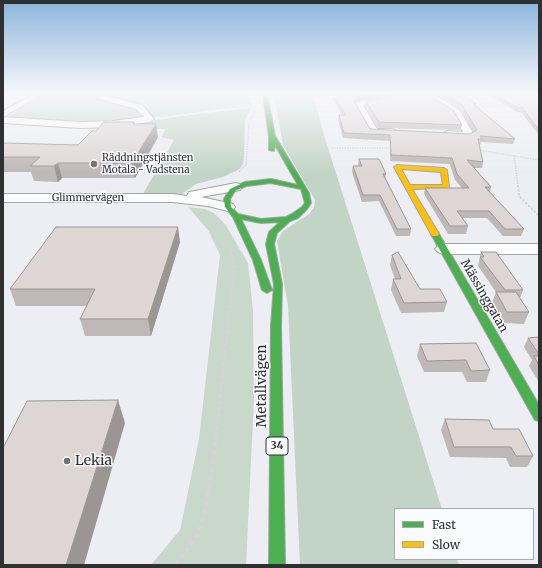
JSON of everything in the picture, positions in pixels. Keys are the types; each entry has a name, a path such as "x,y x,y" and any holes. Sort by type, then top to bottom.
{"main road":[{"name":"34","path":"269,121 272,136 272,150 277,162"},
{"name":"34","path":"232,212 261,221 286,219 295,216 305,208 308,198 272,136"},
{"name":"Mässinggatan","path":"408,187 447,187 444,170 397,167 408,187 443,249 539,416"},
{"path":"232,212 227,199 229,194 236,187 259,181 271,174"},
{"path":"259,181 283,182 303,188"},
{"name":"Metallvägen","path":"232,212 257,260 267,286 276,326"},
{"name":"Metallvägen","path":"277,565 276,326 278,284 270,244 273,232 286,219"}],"street":[{"path":"11,121 81,125 138,121"},
{"path":"368,121 374,132 404,132"},
{"path":"441,134 469,135 462,121"},
{"name":"Glimmervägen","path":"173,198 236,187"},
{"name":"Glimmervägen","path":"3,198 173,198 200,200 232,212"},
{"path":"443,249 539,249"}],"path":[{"path":"236,174 246,165 250,121"},
{"path":"332,148 394,148"},
{"path":"478,150 539,160"},
{"path":"514,155 519,196 539,216"},
{"path":"200,200 199,206 202,211 221,223 224,227"},
{"path":"175,565 197,536 204,515 212,471 234,273 234,259 230,241"}],"green space":[{"path":"46,121 124,121 101,123"},
{"path":"154,121 245,121 243,164 240,169 223,177 196,184 182,194 143,194 174,140 161,137 166,129 109,129"},
{"path":"279,121 320,121 442,508 394,508 394,560 457,560 459,565 300,565 288,306 277,241 283,231 309,214 314,207 315,200 283,145"},
{"path":"188,207 205,209 214,213 225,224 248,263 253,311 254,399 246,565 151,565 180,530 199,439 220,255 208,230"}],"building":[{"path":"341,121 365,121 370,129 470,134 477,130 471,121 493,121 515,139 480,136 482,139 478,139 483,162 467,160 491,187 485,187 524,229 505,229 489,211 457,211 468,226 450,226 425,188 469,188 457,174 452,158 391,155 390,135 344,133"},
{"path":"378,121 459,121 462,125 379,122"},
{"path":"532,121 539,121 539,129"},
{"path":"104,122 156,124 132,163 58,163 54,166 30,166 40,157 3,157 4,143 78,145 92,131 96,131"},
{"path":"359,159 379,159 386,174 383,174 411,229 397,229 380,195 363,195 353,166 362,166"},
{"path":"56,227 178,227 148,319 80,319 95,289 10,289"},
{"path":"398,252 420,289 440,289 447,302 404,303 393,279 401,279 392,255"},
{"path":"481,252 496,252 523,290 505,290 480,257 484,257"},
{"path":"496,292 516,292 529,312 507,312"},
{"path":"539,337 539,354 528,338"},
{"path":"476,343 490,370 471,371 466,360 427,361 420,344"},
{"path":"534,356 539,356 539,365"},
{"name":"Lekia","path":"118,400 66,565 3,565 3,448 27,401"},
{"path":"445,419 489,420 493,429 519,429 533,456 516,456 511,447 454,447"}],"traffic: fast":[{"path":"269,121 272,136 272,150"},
{"path":"272,136 306,193 308,203 305,208 295,216 287,219 261,221 236,216 228,207 227,199 232,190 245,184 271,181 303,188"},
{"path":"236,216 257,260 267,290"},
{"path":"277,565 276,326 278,284 270,244 273,232 287,219"},
{"path":"435,234 539,416"}],"traffic: slow":[{"path":"408,187 397,167 444,170 447,187 408,187 435,234"}],"place":[{"name":"Räddningstjänsten Motala - Vadstena","path":"94,164"},
{"name":"Lekia","path":"67,461"}]}
